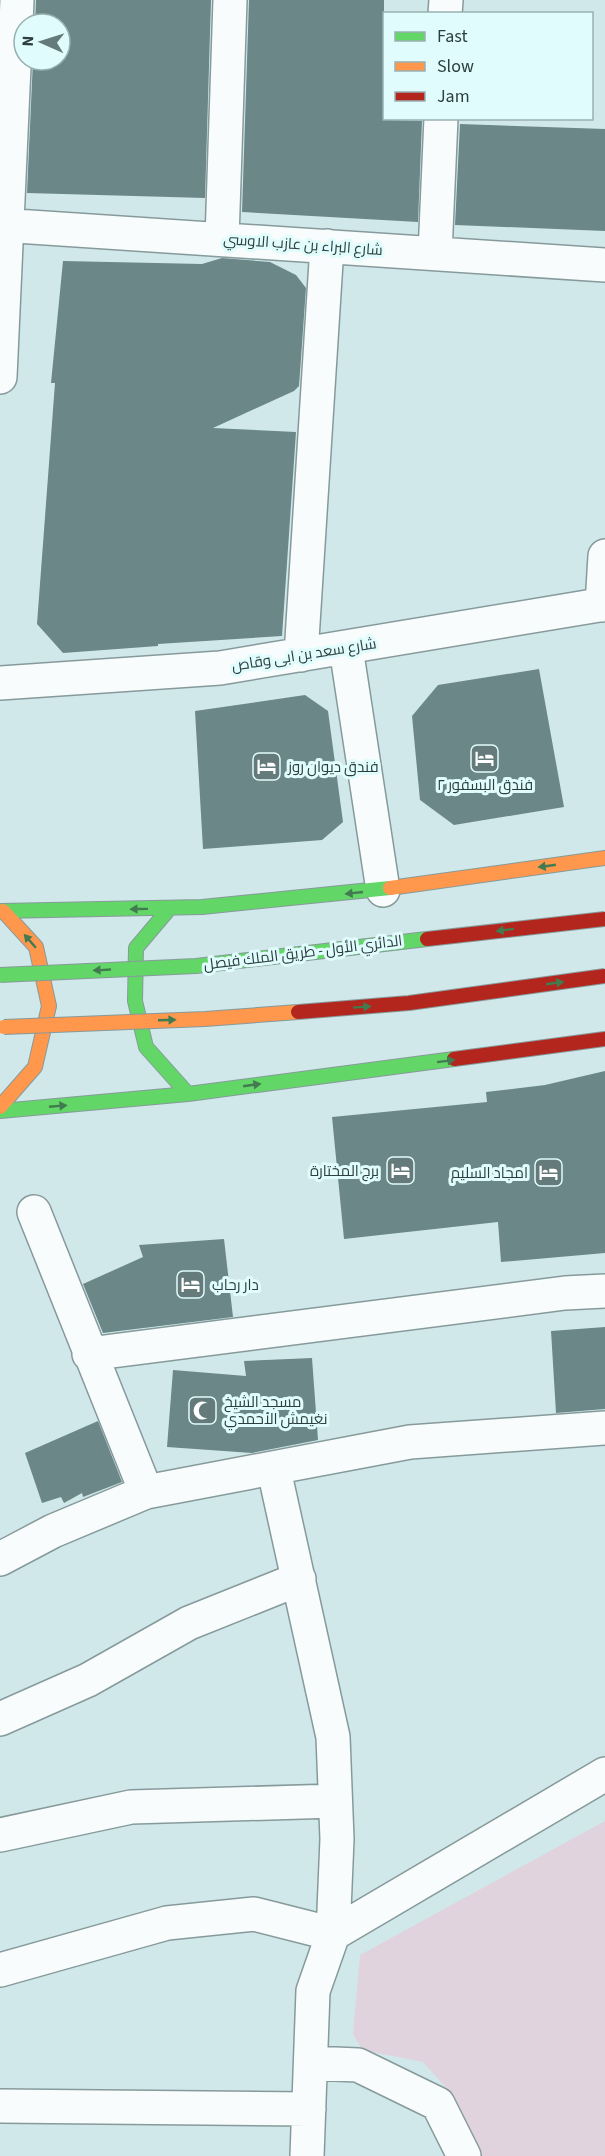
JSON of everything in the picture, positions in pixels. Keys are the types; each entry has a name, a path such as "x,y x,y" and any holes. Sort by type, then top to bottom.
{"main road":[{"path":"1,911 169,909 383,890 605,858"},
{"path":"169,909 136,948 135,1001 146,1047 188,1094"},
{"path":"0,1109 34,1067 49,1006 36,948 1,911"},
{"name":"الدائري الأول - طريق الملك فيصل","path":"0,975 196,966 605,919"},
{"path":"4,1027 205,1019 409,1004 605,976"},
{"path":"0,1109 188,1094 605,1040"}],"street":[{"path":"0,377 3,226 17,0"},
{"path":"222,239 230,0"},
{"path":"435,253 441,120"},
{"name":"شارع البراء بن عازب الاوسي","path":"3,226 605,264"},
{"path":"301,655 327,246"},
{"path":"604,604 605,556"},
{"name":"شارع سعد بن ابى وقاص","path":"0,683 220,668 604,604"},
{"path":"346,648 383,890"},
{"path":"34,1212 146,1492"},
{"path":"90,1354 565,1293 605,1291"},
{"path":"0,1559 53,1531 146,1492 274,1470 410,1442 605,1428"},
{"path":"274,1470 333,1737 335,1801 333,1934 313,1990 307,2156"},
{"path":"0,1719 88,1680 189,1623 299,1579"},
{"path":"0,1970 167,1923 254,1914 333,1934 605,1774"},
{"path":"0,1835 131,1807 335,1801"},
{"path":"310,2063 358,2065 438,2104 464,2156"},
{"path":"0,2106 309,2109"}],"shaded area":[{"path":"605,1821 605,2156 482,2156 449,2091 423,2062 362,2050 353,2034 360,1955"}],"building":[{"path":"36,0 211,0 205,198 27,193 32,72 72,72 72,12 36,12"},
{"path":"249,0 384,0 383,120 422,121 418,222 242,212"},
{"path":"460,124 605,129 605,231 455,225"},
{"path":"222,258 270,262 296,275 306,288 299,386 294,391 213,428 296,432 282,636 63,653 37,624 55,383 51,383 63,261 202,264"},
{"name":"فندق البسفور ٢","path":"539,669 564,807 454,825 420,800 412,716 438,685"},
{"name":"فندق ديوان روز","path":"305,695 328,711 343,822 322,840 203,849 195,711"},
{"path":"605,1071 605,1253 501,1262 498,1222 344,1239 332,1117 487,1102 486,1092 545,1085"},
{"name":"دار رحاب","path":"224,1239 233,1317 103,1333 83,1284 143,1257 139,1245"},
{"path":"605,1327 605,1409 556,1413 551,1331"},
{"path":"312,1358 318,1440 252,1453 167,1447 173,1370 246,1376 244,1361"},
{"path":"98,1421 122,1482 83,1497 82,1493 64,1503 61,1497 42,1503 25,1453"}],"traffic: fast":[{"path":"0,911 202,907 390,888"},
{"path":"169,909 136,948 135,1001 146,1047 188,1094"},
{"path":"0,975 196,966 427,939"},
{"path":"0,1111 188,1094 454,1059"}],"traffic: slow":[{"path":"390,888 605,858"},
{"path":"0,1107 35,1067 49,1006 36,947 3,911"},
{"path":"4,1027 205,1019 298,1012"}],"traffic: jam":[{"path":"427,939 605,919"},
{"path":"298,1012 409,1003 605,976"},
{"path":"454,1059 605,1039"}],"place":[{"name":"فندق البسفور ٢","path":"485,758"},
{"name":"فندق ديوان روز","path":"267,767"},
{"name":"برج المختارة","path":"400,1171"},
{"name":"امجاد السلیم","path":"549,1173"},
{"name":"دار رحاب","path":"191,1285"},
{"name":"مسجد الشيخ نغيمش الأحمدي","path":"203,1411"}]}
